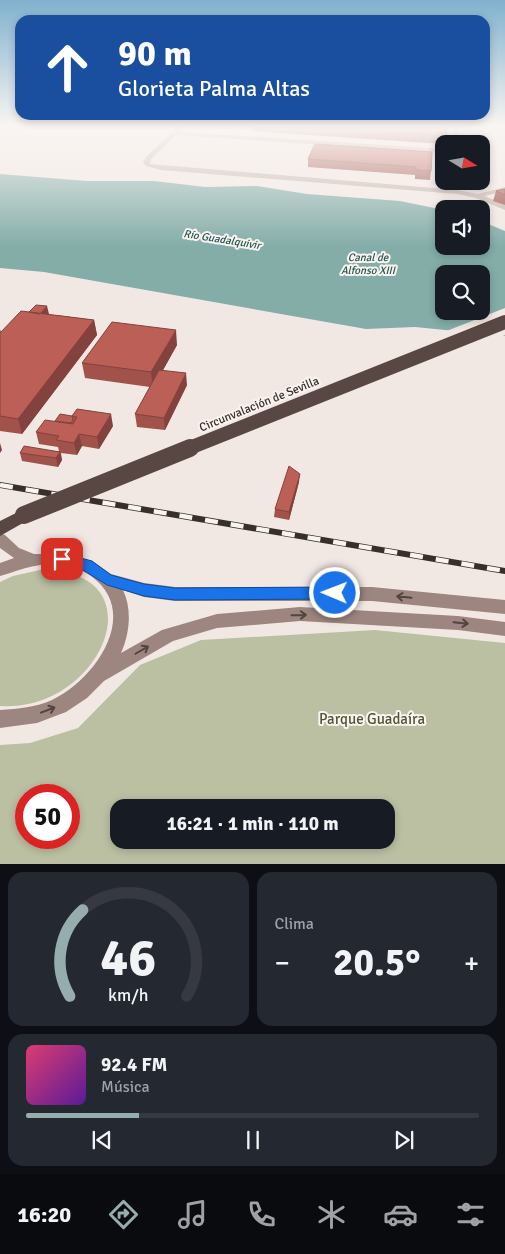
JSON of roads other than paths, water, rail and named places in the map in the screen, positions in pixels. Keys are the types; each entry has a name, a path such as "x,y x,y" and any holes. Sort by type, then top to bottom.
{"highway":[{"name":"Circunvalación de Sevilla","path":"0,529 24,515 505,322"},
{"name":"Circunvalación de Sevilla","path":"0,520 24,515"}],"main road":[{"path":"0,539 14,552 33,560"},
{"path":"0,570 33,560 48,558 75,561 98,571 107,579 116,591 121,606 122,622 120,639 112,657 100,674 83,691 62,704 31,716 0,719"},
{"path":"107,579 144,590 175,594 372,594 505,607"},
{"path":"100,674 168,635 217,621 300,614 458,623 505,629"}],"street":[{"path":"154,166 457,192 478,196 505,208"},
{"path":"478,196 505,189"}],"water":[{"name":"Canal de Alfonso XIII","path":"0,174 87,181 154,181 205,187 257,186 307,194 400,201 435,208 435,255 490,255 490,225 505,231 505,336 415,327 366,329 44,272 0,268"}],"railway":[{"path":"0,485 505,571"}],"water label":[{"name":"Río Guadalquivir","path":"222,239"}],"park label":[{"name":"Parque Guadaíra","path":"372,719"}]}
